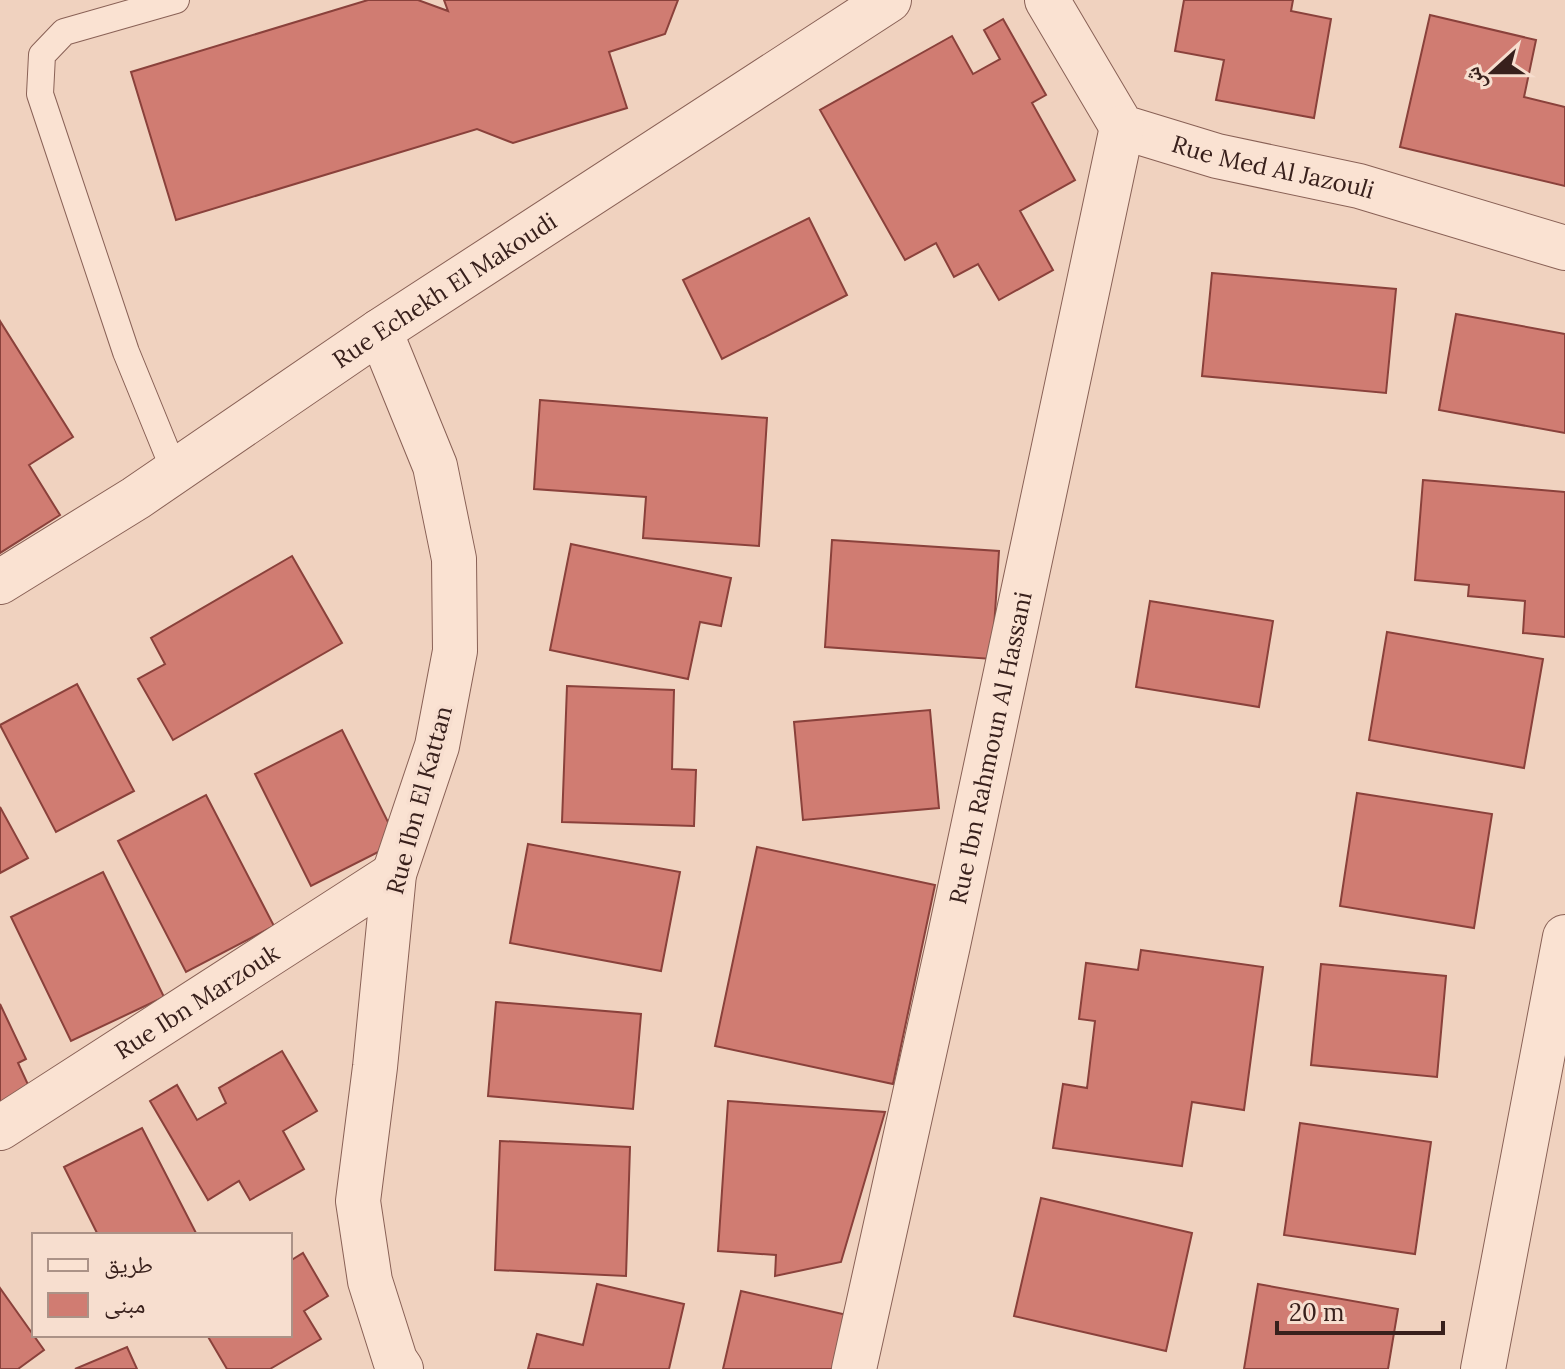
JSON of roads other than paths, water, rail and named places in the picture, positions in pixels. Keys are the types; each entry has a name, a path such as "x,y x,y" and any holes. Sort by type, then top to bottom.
{"street":[{"name":"Rue Echekh El Makoudi","path":"0,582 175,472 380,331 889,0"},
{"path":"1047,0 1122,127"},
{"name":"Rue Med Al Jazouli","path":"1122,127 1217,156 1359,186 1565,248"},
{"name":"Rue Ibn Rahmoun Al Hassani","path":"854,1369 948,945 1122,127"},
{"name":"Rue Ibn El Kattan","path":"380,331 435,466 454,559 455,651 437,746 394,874 358,1201 370,1281 393,1366"},
{"name":"Rue Ibn Marzouk","path":"0,1128 394,874"},
{"path":"1483,1369 1565,937"}],"lane":[{"path":"175,472 126,352 40,94 42,55 64,32 176,0"}]}
